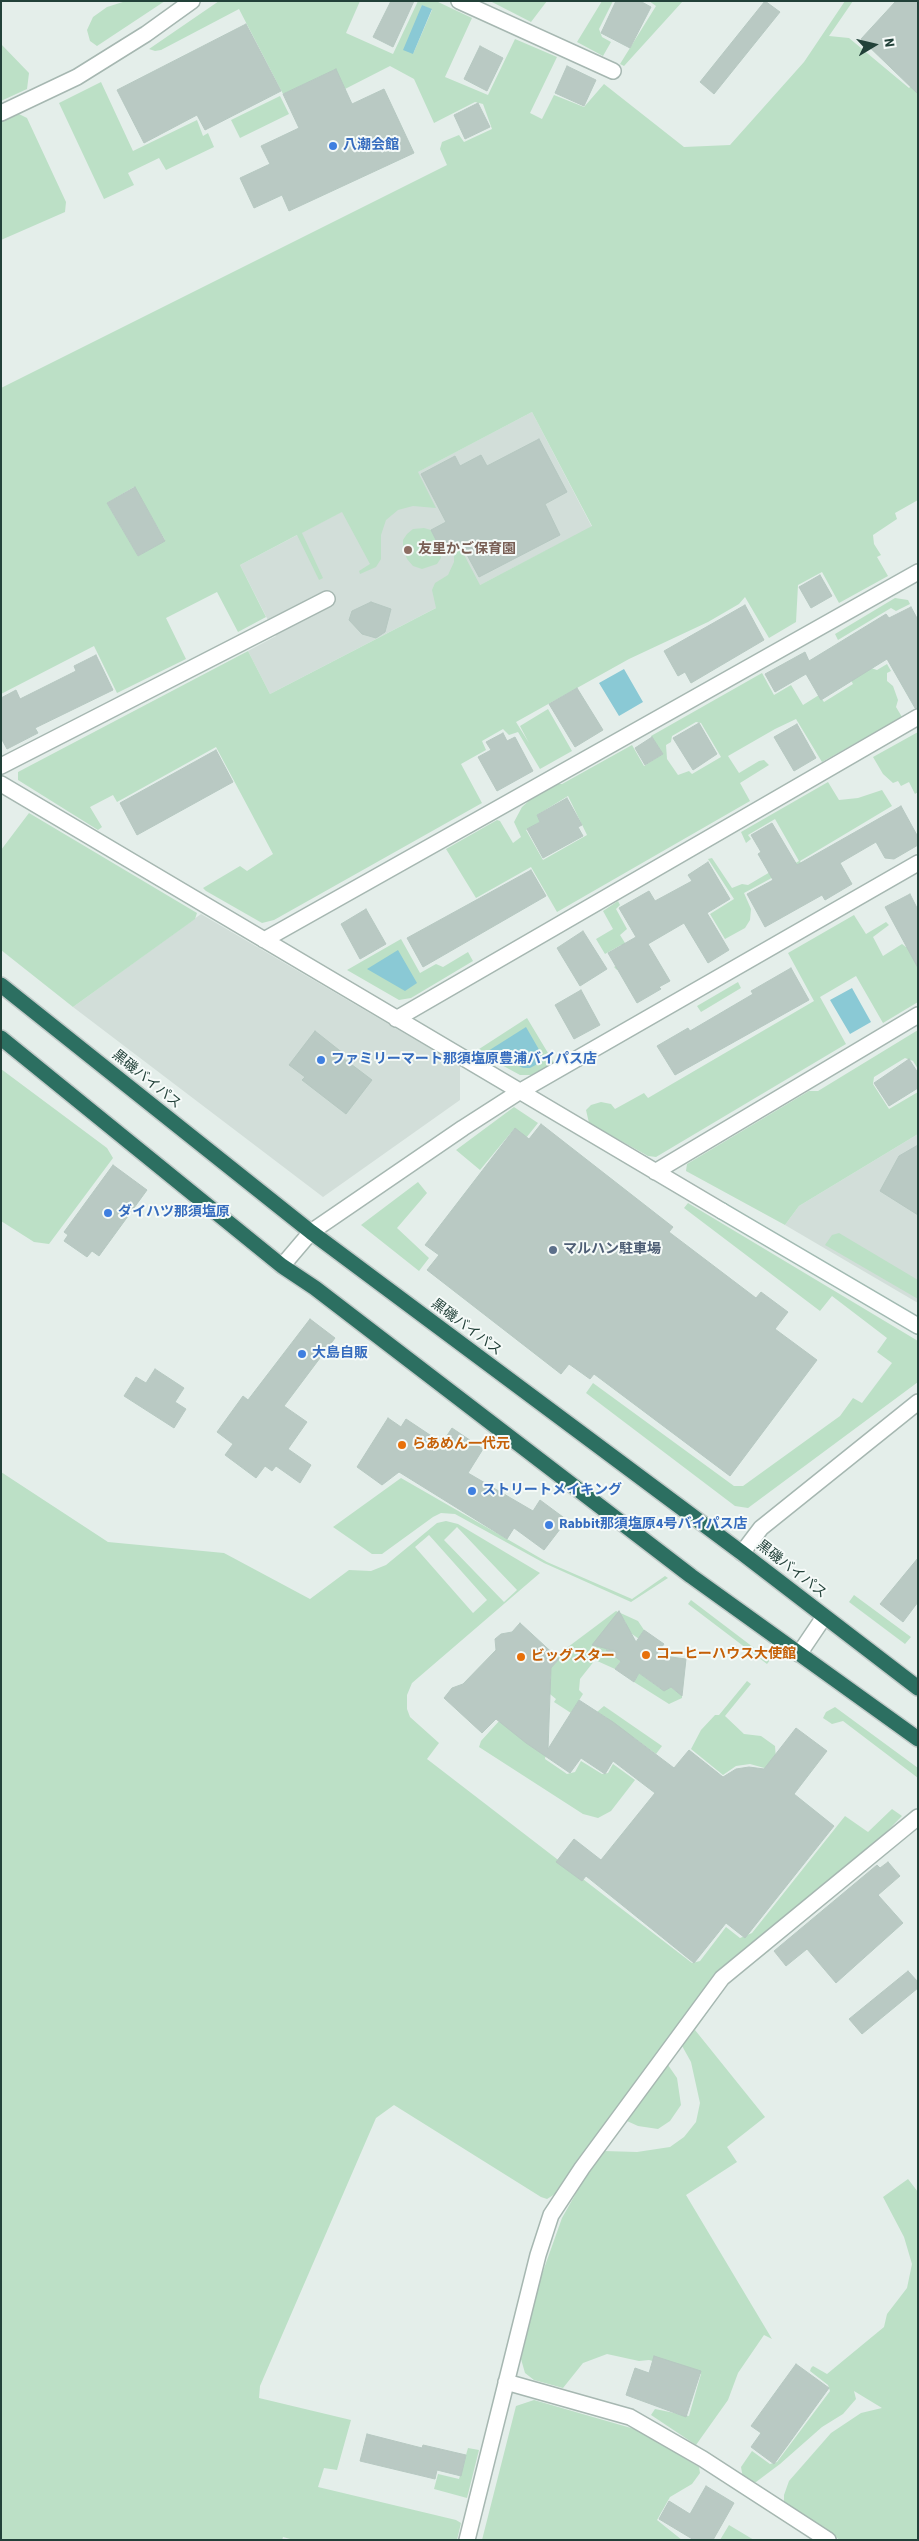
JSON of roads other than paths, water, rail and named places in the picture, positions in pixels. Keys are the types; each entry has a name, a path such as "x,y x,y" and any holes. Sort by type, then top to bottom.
{"highway":[{"name":"黒磯バイパス","path":"1,985 311,1232 742,1553 918,1688"},
{"path":"1,1038 282,1266 315,1288 691,1576 918,1739"}],"street":[{"path":"1,113 77,77 146,34 192,1"},
{"path":"459,1 613,71"},
{"path":"264,940 916,578"},
{"path":"1,766 327,599"},
{"path":"396,1019 918,717"},
{"path":"1,784 654,1172 918,1326"},
{"path":"282,1266 311,1232 519,1092 918,863"},
{"path":"654,1172 918,1015"},
{"path":"742,1553 761,1528 918,1402"},
{"path":"798,1654 824,1617"},
{"path":"467,2540 538,2255 552,2215 582,2168 722,1978 918,1818"},
{"path":"506,2382 630,2417 703,2460 810,2535 828,2540"}],"water":[{"path":"422,5 432,9 413,54 403,50"},
{"path":"624,669 643,702 619,716 599,683"},
{"path":"398,950 417,983 405,991 367,969"},
{"path":"852,988 871,1022 850,1034 830,1000"},
{"path":"526,1027 545,1060 530,1068 523,1068 488,1051"}],"place":[{"name":"八潮会館","path":"333,146"},
{"name":"友里かご保育園","path":"408,550"},
{"name":"ファミリーマート那須塩原豊浦バイパス店","path":"321,1060"},
{"name":"ダイハツ那須塩原","path":"108,1213"},
{"name":"マルハン駐車場","path":"553,1250"},
{"name":"大島自販","path":"302,1354"},
{"name":"らあめん一代元","path":"402,1445"},
{"name":"ストリートメイキング","path":"472,1491"},
{"name":"Rabbit那須塩原4号バイパス店","path":"549,1525"},
{"name":"コーヒーハウス大使館","path":"646,1655"},
{"name":"ビッグスター","path":"521,1657"}]}
